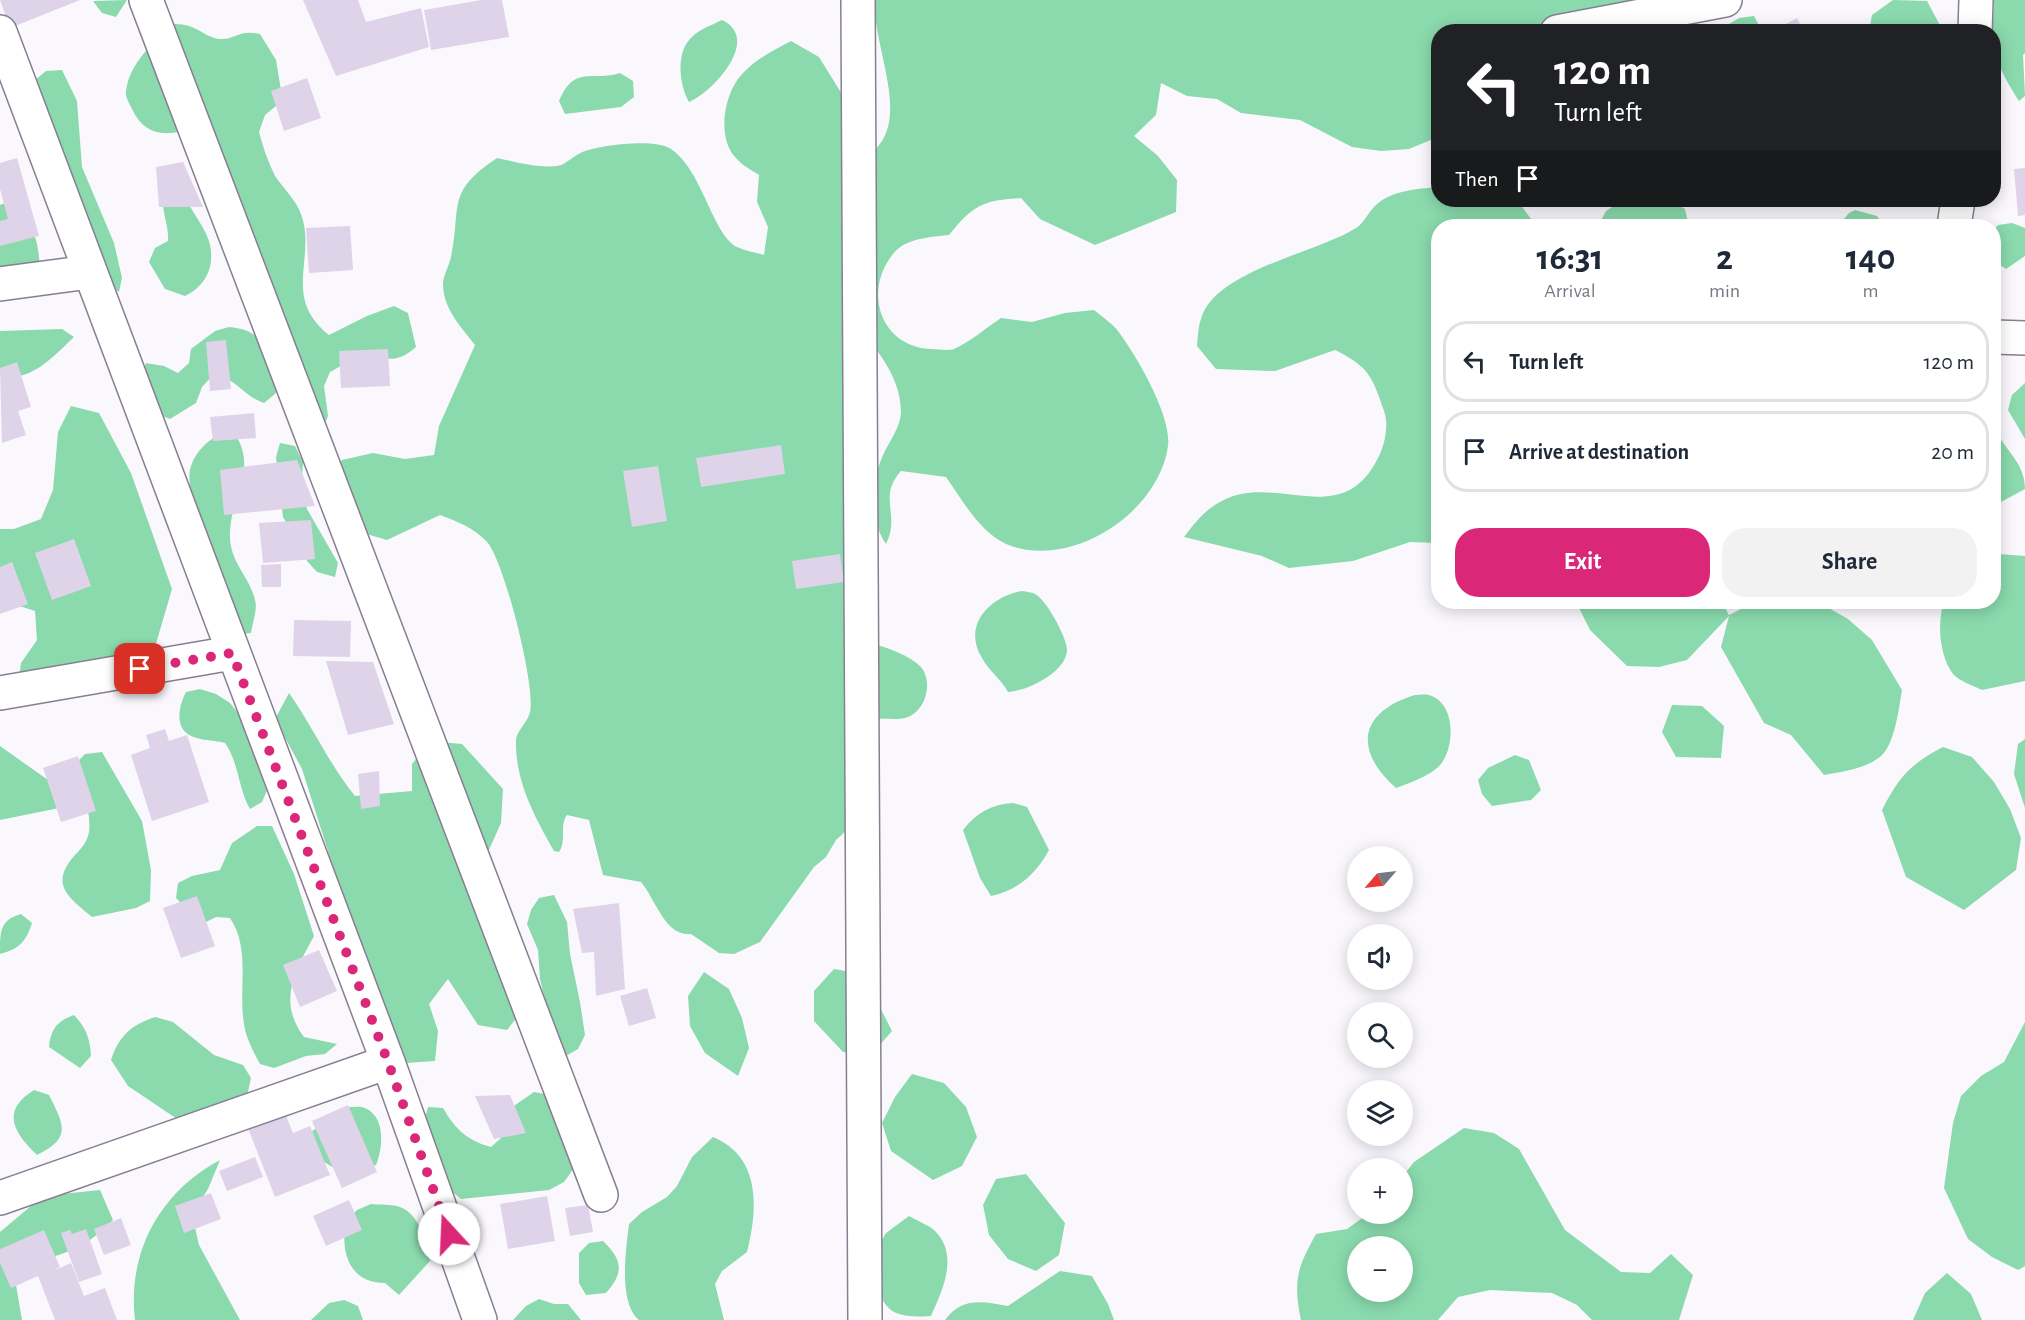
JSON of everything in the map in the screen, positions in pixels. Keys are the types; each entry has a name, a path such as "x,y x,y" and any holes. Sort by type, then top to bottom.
{"street":[{"path":"146,0 601,1195"},
{"path":"858,0 865,1320"},
{"path":"1599,24 1725,0"},
{"path":"1975,24 1976,0"},
{"path":"0,32 232,653 388,1062 480,1320"},
{"path":"0,284 89,272"},
{"path":"0,693 232,653"},
{"path":"0,1198 388,1062"}],"green space":[{"path":"127,0 116,17 102,13 93,1"},
{"path":"875,0 1639,0 1619,24 1431,24 1431,140 1409,149 1381,151 1352,147 1300,120 1241,113 1217,99 1187,96 1161,83 1156,115 1134,136 1158,156 1177,180 1176,212 1095,245 1040,219 1021,198 997,200 972,211 949,235 911,241 893,254 884,269 879,284 878,300 889,328 899,339 913,346 952,350 1001,318 1032,322 1065,313 1094,310 1118,331 1143,370 1159,403 1168,433 1168,446 1161,471 1148,493 1130,514 1108,530 1083,543 1057,550 1031,550 1006,544 980,524 946,477 901,471 891,490 891,524 886,544 876,522 874,486 880,462 895,433 901,413 899,394 893,376 873,345 870,643 890,649 917,663 927,681 925,697 918,710 912,715 902,719 877,719 847,830 836,840 826,857 814,867 760,942 734,954 719,953 691,934 682,933 667,923 641,882 603,875 589,820 567,815 561,847 559,852 554,851 533,812 519,770 516,740 530,712 531,698 524,652 510,597 494,553 487,542 471,529 440,515 387,540 356,531 328,485 342,460 373,453 405,459 434,455 439,426 475,345 450,310 443,284 451,257 462,191 481,170 497,158 535,165 557,166 581,152 593,149 641,143 663,146 671,149 682,159 691,172 728,240 737,247 764,255 768,227 757,202 759,175 736,158 726,139 724,127 727,102 737,80 749,67 791,41 819,57 853,112 858,170 882,141 888,126 890,109 886,72 875,17"},
{"path":"1893,0 1927,1 1939,24 1870,24 1872,15"},
{"path":"1994,0 2025,0 2025,53 2023,55 2025,96 2019,101 2001,68 2001,24 1993,24"},
{"path":"1754,16 1758,24 1729,24 1739,18"},
{"path":"722,20 733,29 737,39 735,52 721,77 710,88 689,102 681,77 683,50 687,42 696,34"},
{"path":"175,24 195,28 219,39 247,33 260,34 276,60 281,90 277,105 265,115 259,132 275,176 293,199 301,214 305,230 303,291 307,306 315,321 329,335 367,316 394,306 408,313 416,347 401,357 357,358 330,372 324,386 328,416 322,430 302,381 292,333 241,245 182,131 166,133 146,127 136,117 127,98 128,82 137,63 151,45"},
{"path":"62,70 77,101 82,167 114,243 122,278 119,292 99,280 35,80 46,71"},
{"path":"620,73 633,81 634,97 621,107 565,114 559,101 571,82 585,76"},
{"path":"1431,188 1431,207 1522,207 1531,219 1431,219 1431,543 1410,542 1353,561 1289,568 1262,556 1184,537 1208,510 1228,498 1248,493 1330,496 1348,491 1365,478 1383,446 1386,422 1372,381 1362,368 1335,350 1275,371 1216,369 1197,346 1200,322 1210,302 1246,275 1356,228 1380,201 1388,197 1404,191"},
{"path":"163,198 187,201 210,245 211,261 207,275 198,287 185,296 165,289 149,262 155,248 168,241"},
{"path":"5,203 32,231 37,245 40,268 0,293 0,205"},
{"path":"1612,207 1681,207 1685,209 1687,219 1602,219 1606,211"},
{"path":"1855,210 1877,216 1879,219 1844,219"},
{"path":"2012,223 2025,228 2025,256 2006,269 2001,266 2001,225"},
{"path":"229,327 251,333 264,344 283,381 275,394 264,403 229,380 213,375 202,387 196,403 170,419 147,410 141,378 146,363 164,366 178,373 189,363 191,349 215,331"},
{"path":"62,329 74,337 41,366 21,376 10,377 0,374 0,331"},
{"path":"2025,383 2025,439 2008,410 2012,395"},
{"path":"71,406 99,413 131,473 172,589 155,647 104,677 17,693 21,663 37,640 35,611 7,602 0,604 0,529 14,529 41,519 53,490 58,432"},
{"path":"222,433 237,437 244,461 244,473 232,518 230,542 256,604 251,633 242,634 217,574 192,500 189,480 191,466 199,451"},
{"path":"2001,440 2021,470 2025,489 2001,502"},
{"path":"280,443 295,446 303,462 301,493 307,509 338,563 335,577 317,572 307,561 283,517 276,457"},
{"path":"2001,554 2025,556 2025,681 1982,690 1953,674 1942,648 1940,619 1942,610 2001,609"},
{"path":"1022,591 1035,594 1045,603 1060,629 1067,651 1060,667 1044,679 1025,688 1008,692 982,658 975,635 977,624 990,606 1010,594"},
{"path":"1580,609 1726,609 1729,615 1741,609 1830,609 1848,619 1872,640 1902,690 1891,741 1883,754 1871,763 1855,769 1824,775 1791,735 1764,723 1721,647 1729,616 1687,660 1659,667 1627,666 1590,630"},
{"path":"200,689 216,694 230,703 251,729 268,788 262,802 250,809 230,751 225,743 189,735 181,725 181,705 186,692"},
{"path":"289,693 355,796 412,791 412,764 430,741 462,744 503,789 501,823 488,852 496,882 509,907 526,1006 507,1030 478,1025 448,979 429,1004 438,1031 435,1061 406,1063 356,965 346,908 302,769 275,719"},
{"path":"1415,695 1429,695 1444,707 1450,726 1449,747 1441,764 1432,772 1396,788 1382,774 1373,760 1368,746 1368,734 1373,722 1382,711 1396,702"},
{"path":"1672,705 1702,706 1724,726 1721,758 1676,757 1662,732"},
{"path":"2025,739 2025,808 2014,774 2018,744"},
{"path":"0,746 48,780 59,808 0,820"},
{"path":"1943,747 1972,757 1994,782 2010,809 2021,838 2016,870 1964,910 1906,877 1882,810 1907,772 1922,759"},
{"path":"102,752 142,821 151,870 150,901 136,908 92,917 69,896 63,882 63,874 67,865 84,845 89,832 87,807 75,764 85,754"},
{"path":"1515,755 1529,760 1541,790 1531,800 1492,806 1482,794 1478,780 1488,768"},
{"path":"1013,803 1027,807 1049,850 1039,866 1025,880 1009,890 991,896 980,878 963,830 985,810"},
{"path":"257,826 272,826 294,874 314,936 295,974 292,986 290,998 296,1024 304,1037 337,1044 325,1054 306,1056 274,1068 260,1064 246,1034 243,1011 242,956 236,930 230,918 216,917 202,924 176,898 178,883 192,876 220,870 232,843"},
{"path":"554,895 567,922 570,954 585,1035 578,1049 566,1056 552,1030 540,979 538,950 527,924 531,910 539,898"},
{"path":"21,914 32,923 27,935 17,947 0,954 0,939 5,923"},
{"path":"834,969 863,974 892,1031 872,1054 843,1052 814,1021 814,991"},
{"path":"704,972 729,989 742,1018 749,1048 738,1076 705,1053 690,1026 688,996"},
{"path":"74,1015 87,1034 91,1056 80,1068 49,1047 51,1035 56,1026"},
{"path":"155,1017 173,1022 214,1055 243,1065 251,1078 244,1110 186,1125 128,1086 111,1060 114,1052 127,1032"},
{"path":"2025,1022 2025,1266 2018,1270 1992,1257 1968,1239 1944,1188 1953,1123 1961,1096 1981,1076 2004,1062"},
{"path":"912,1074 944,1083 966,1107 977,1137 962,1166 933,1180 891,1151 882,1123 895,1097"},
{"path":"34,1090 49,1095 62,1130 56,1143 37,1155 22,1139 14,1122 17,1106"},
{"path":"534,1092 550,1095 574,1168 564,1182 549,1190 461,1199 449,1189 424,1121 428,1107 443,1108 463,1133 491,1147 501,1138 508,1110"},
{"path":"350,1107 363,1107 372,1112 380,1126 381,1142 376,1165 347,1176 321,1160 312,1131"},
{"path":"1464,1128 1494,1133 1519,1149 1565,1230 1621,1272 1650,1273 1671,1254 1693,1275 1679,1320 1592,1320 1577,1305 1552,1293 1490,1290 1458,1297 1438,1320 1301,1320 1297,1295 1298,1275 1316,1234 1347,1229 1354,1224 1413,1224 1413,1163"},
{"path":"713,1137 729,1146 740,1157 748,1171 754,1202 747,1252 722,1271 715,1284 724,1320 639,1320 632,1312 626,1289 625,1261 629,1224 642,1212 667,1197 677,1186 692,1157"},
{"path":"220,1160 208,1189 192,1214 199,1245 240,1320 135,1320 136,1271 152,1226 180,1189 199,1173"},
{"path":"1026,1174 1065,1223 1059,1255 1036,1271 1008,1259 989,1235 983,1205 996,1179"},
{"path":"100,1190 113,1220 78,1247 35,1261 16,1285 22,1320 0,1320 0,1232 43,1196"},
{"path":"371,1204 393,1205 407,1211 417,1222 427,1246 430,1261 399,1295 385,1283 373,1282 355,1272 346,1254 344,1233 346,1221 357,1210"},
{"path":"909,1216 935,1231 946,1251 947,1272 931,1316 901,1315 892,1311 881,1297 870,1260 886,1233"},
{"path":"603,1241 614,1254 619,1267 618,1273 606,1293 586,1295 579,1283 579,1253 589,1243"},
{"path":"1060,1271 1092,1276 1114,1320 945,1320 958,1307 973,1302 1008,1306"},
{"path":"1947,1273 1971,1294 1982,1320 1913,1320 1925,1293"},
{"path":"539,1299 554,1304 568,1304 581,1320 513,1320 526,1306"},
{"path":"344,1300 358,1306 363,1320 311,1320 329,1303"}],"building":[{"path":"0,0 80,0 10,28"},
{"path":"303,0 358,0 366,22 421,8 429,47 336,76"},
{"path":"481,0 502,0 509,37 431,50 424,10"},
{"path":"1797,18 1800,24 1786,24"},
{"path":"307,78 321,118 284,131 271,91"},
{"path":"17,158 39,236 0,246 0,221 8,219 0,189 0,163"},
{"path":"183,162 203,207 159,207 156,167"},
{"path":"2025,168 2025,215 2018,216 2014,169"},
{"path":"350,226 353,270 309,273 306,228"},
{"path":"226,340 231,389 210,391 206,342"},
{"path":"388,349 390,386 341,388 339,351"},
{"path":"17,362 31,407 18,411 26,435 2,443 0,368"},
{"path":"254,413 256,438 213,441 210,417"},
{"path":"781,445 785,474 701,487 696,458"},
{"path":"297,460 315,506 224,515 220,470"},
{"path":"658,466 667,521 632,527 623,471"},
{"path":"311,520 315,559 263,563 259,523"},
{"path":"74,539 91,586 52,600 35,553"},
{"path":"840,554 844,582 796,589 792,561"},
{"path":"12,562 28,604 0,614 0,567"},
{"path":"281,564 281,587 262,587 261,565"},
{"path":"294,620 351,621 350,657 293,656"},
{"path":"326,661 373,662 394,724 348,735"},
{"path":"165,729 169,741 187,735 209,802 152,821 131,755 150,748 146,735"},
{"path":"78,756 96,811 61,822 43,768"},
{"path":"379,771 380,806 361,809 358,774"},
{"path":"197,896 215,946 181,958 163,908"},
{"path":"619,903 625,989 596,996 594,952 582,953 573,909"},
{"path":"319,950 337,991 300,1007 283,965"},
{"path":"647,988 656,1018 629,1026 620,996"},
{"path":"510,1095 526,1133 494,1139 475,1096"},
{"path":"348,1105 377,1172 342,1188 312,1121"},
{"path":"283,1108 293,1133 310,1126 330,1175 275,1197 246,1123"},
{"path":"255,1157 263,1177 227,1191 219,1171"},
{"path":"211,1193 221,1219 184,1233 175,1206"},
{"path":"547,1196 555,1241 508,1249 500,1204"},
{"path":"349,1200 362,1230 326,1246 313,1216"},
{"path":"588,1205 593,1232 570,1236 565,1208"},
{"path":"121,1218 131,1245 104,1255 94,1229"},
{"path":"86,1229 102,1274 79,1282 61,1233 70,1230 72,1234"},
{"path":"44,1230 60,1267 53,1271 71,1263 84,1296 105,1288 117,1320 55,1320 38,1276 11,1288 0,1263 0,1249"}],"route":[{"path":"140,669 232,653 388,1062 449,1234"}]}
